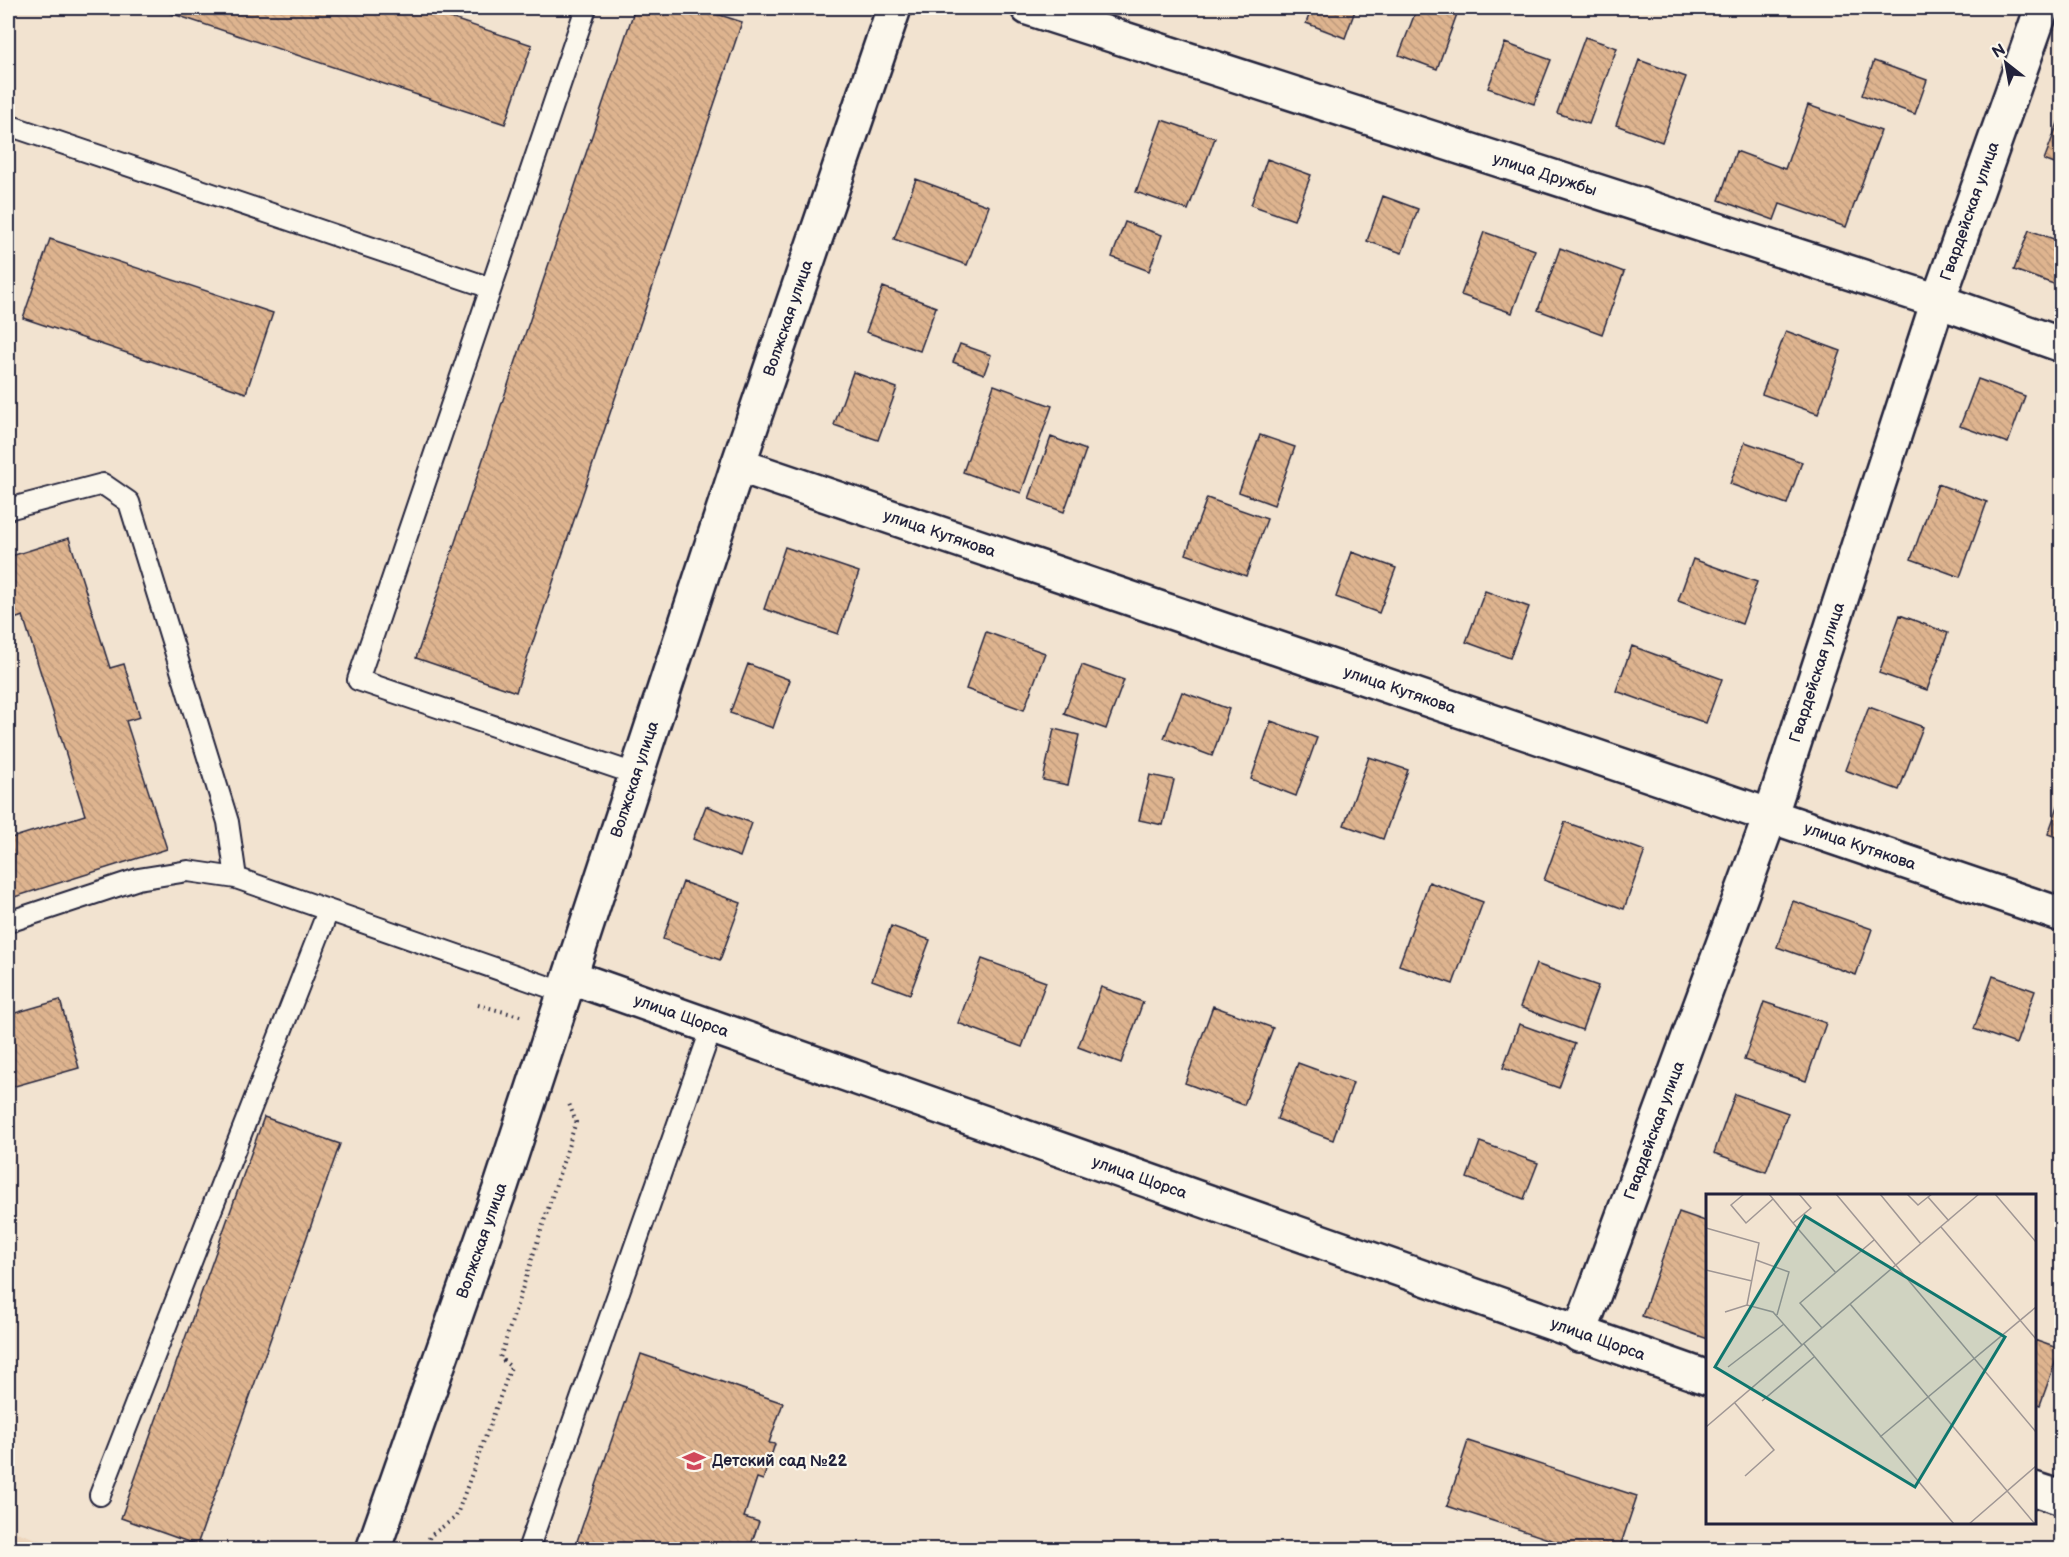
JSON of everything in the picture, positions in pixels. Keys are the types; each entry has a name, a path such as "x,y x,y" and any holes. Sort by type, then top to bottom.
{"street":[{"name":"Волжская улица","path":"374,1550 569,985 738,465 894,8"},
{"name":"улица Дружбы","path":"1028,8 1938,301 2061,345"},
{"name":"Гвардейская улица","path":"1579,1335 1770,817 1938,301 2042,8"},
{"name":"улица Кутякова","path":"738,465 2061,915"},
{"name":"улица Щорса","path":"569,985 712,1027 1579,1335 1706,1378"},
{"path":"2036,1490 2061,1498"}],"lane":[{"path":"586,8 358,680 638,775"},
{"path":"8,125 491,288"},
{"path":"8,509 104,484 129,502 228,822 236,878"},
{"path":"8,922 138,879 188,872 236,878 328,911 569,985"},
{"path":"100,1495 328,911"},
{"path":"528,1550 712,1027"}],"path":[{"path":"425,1550 430,1536 456,1517 511,1367 500,1358 576,1122 564,1090"}],"shaded area":[{"path":"8,1529 64,1549 8,1549"}],"building":[{"path":"155,8 420,8 532,45 505,124"},
{"path":"635,8 698,8 742,22 516,692 416,658"},
{"path":"1312,8 1356,8 1345,38 1306,23"},
{"path":"1417,8 1438,8 1457,14 1437,69 1399,55"},
{"path":"1585,37 1617,48 1589,124 1557,113"},
{"path":"1505,43 1551,60 1534,104 1488,88"},
{"path":"1639,60 1686,77 1662,142 1616,125"},
{"path":"1874,61 1927,80 1915,114 1862,95"},
{"path":"1808,105 1881,131 1846,227 1780,204 1774,220 1719,200 1736,151 1785,169"},
{"path":"2062,115 2062,167 2044,160"},
{"path":"1162,120 1215,138 1188,210 1136,192"},
{"path":"1267,159 1311,175 1294,220 1251,205"},
{"path":"916,179 989,206 967,265 894,239"},
{"path":"1383,196 1418,209 1402,253 1367,241"},
{"path":"1125,222 1162,235 1149,271 1112,257"},
{"path":"2029,230 2062,242 2062,287 2014,270"},
{"path":"1484,232 1535,250 1512,313 1461,295"},
{"path":"50,239 273,313 246,393 23,318"},
{"path":"1560,248 1624,272 1602,334 1538,310"},
{"path":"883,287 936,307 920,351 866,332"},
{"path":"1786,331 1841,351 1818,414 1762,394"},
{"path":"960,344 991,355 984,374 953,362"},
{"path":"853,372 897,388 878,440 834,425"},
{"path":"1978,379 2025,396 2008,443 1960,426"},
{"path":"994,385 1052,406 1021,493 963,472"},
{"path":"1260,435 1295,447 1274,505 1239,492"},
{"path":"1051,437 1086,450 1064,512 1029,499"},
{"path":"1745,442 1802,462 1787,504 1730,484"},
{"path":"1938,484 1987,502 1960,577 1911,559"},
{"path":"1207,498 1267,519 1246,576 1186,554"},
{"path":"69,538 110,668 124,664 140,717 126,721 167,849 8,899 8,839 85,815 23,616 8,621 8,557"},
{"path":"785,547 859,572 838,634 764,609"},
{"path":"1352,552 1396,568 1379,613 1336,597"},
{"path":"1693,559 1757,582 1742,624 1678,601"},
{"path":"1485,591 1529,607 1510,658 1466,642"},
{"path":"1900,615 1948,633 1927,690 1879,673"},
{"path":"986,632 1045,653 1024,710 966,689"},
{"path":"1632,646 1722,679 1706,723 1616,691"},
{"path":"748,664 790,680 773,728 730,713"},
{"path":"1082,665 1124,680 1106,729 1064,714"},
{"path":"1182,692 1229,709 1212,756 1164,738"},
{"path":"1869,707 1923,727 1899,790 1845,770"},
{"path":"1271,721 1317,738 1296,796 1251,779"},
{"path":"1054,729 1079,735 1068,785 1043,780"},
{"path":"1369,757 1408,770 1383,839 1344,825"},
{"path":"1150,775 1174,780 1163,825 1139,820"},
{"path":"2062,795 2062,839 2048,834"},
{"path":"706,806 752,823 740,857 693,839"},
{"path":"1565,822 1645,851 1624,909 1544,880"},
{"path":"683,882 741,903 720,960 663,939"},
{"path":"1429,882 1483,902 1453,984 1399,965"},
{"path":"1793,901 1872,929 1856,975 1777,947"},
{"path":"891,926 930,940 910,994 872,980"},
{"path":"982,959 1046,982 1022,1047 958,1023"},
{"path":"1536,964 1598,986 1582,1030 1520,1007"},
{"path":"1993,976 2035,991 2016,1044 1974,1029"},
{"path":"1101,987 1143,1002 1121,1063 1078,1047"},
{"path":"60,1000 79,1068 8,1088 8,1015"},
{"path":"1764,1002 1826,1023 1806,1081 1744,1060"},
{"path":"1213,1006 1273,1028 1244,1105 1185,1083"},
{"path":"1519,1024 1575,1044 1559,1088 1503,1068"},
{"path":"1298,1063 1353,1083 1333,1140 1277,1119"},
{"path":"1735,1094 1788,1113 1766,1172 1714,1153"},
{"path":"264,1117 340,1144 197,1545 121,1518"},
{"path":"1480,1142 1538,1163 1524,1199 1467,1178"},
{"path":"1679,1212 1706,1221 1706,1338 1642,1316"},
{"path":"2036,1341 2060,1349 2040,1405 2036,1404"},
{"path":"641,1354 783,1403 769,1443 775,1444 763,1480 757,1478 744,1517 759,1522 749,1550 574,1550"},
{"path":"1468,1441 1637,1496 1619,1550 1582,1550 1447,1506"}],"place":[{"name":"Детский сад №22","path":"694,1461"}]}
